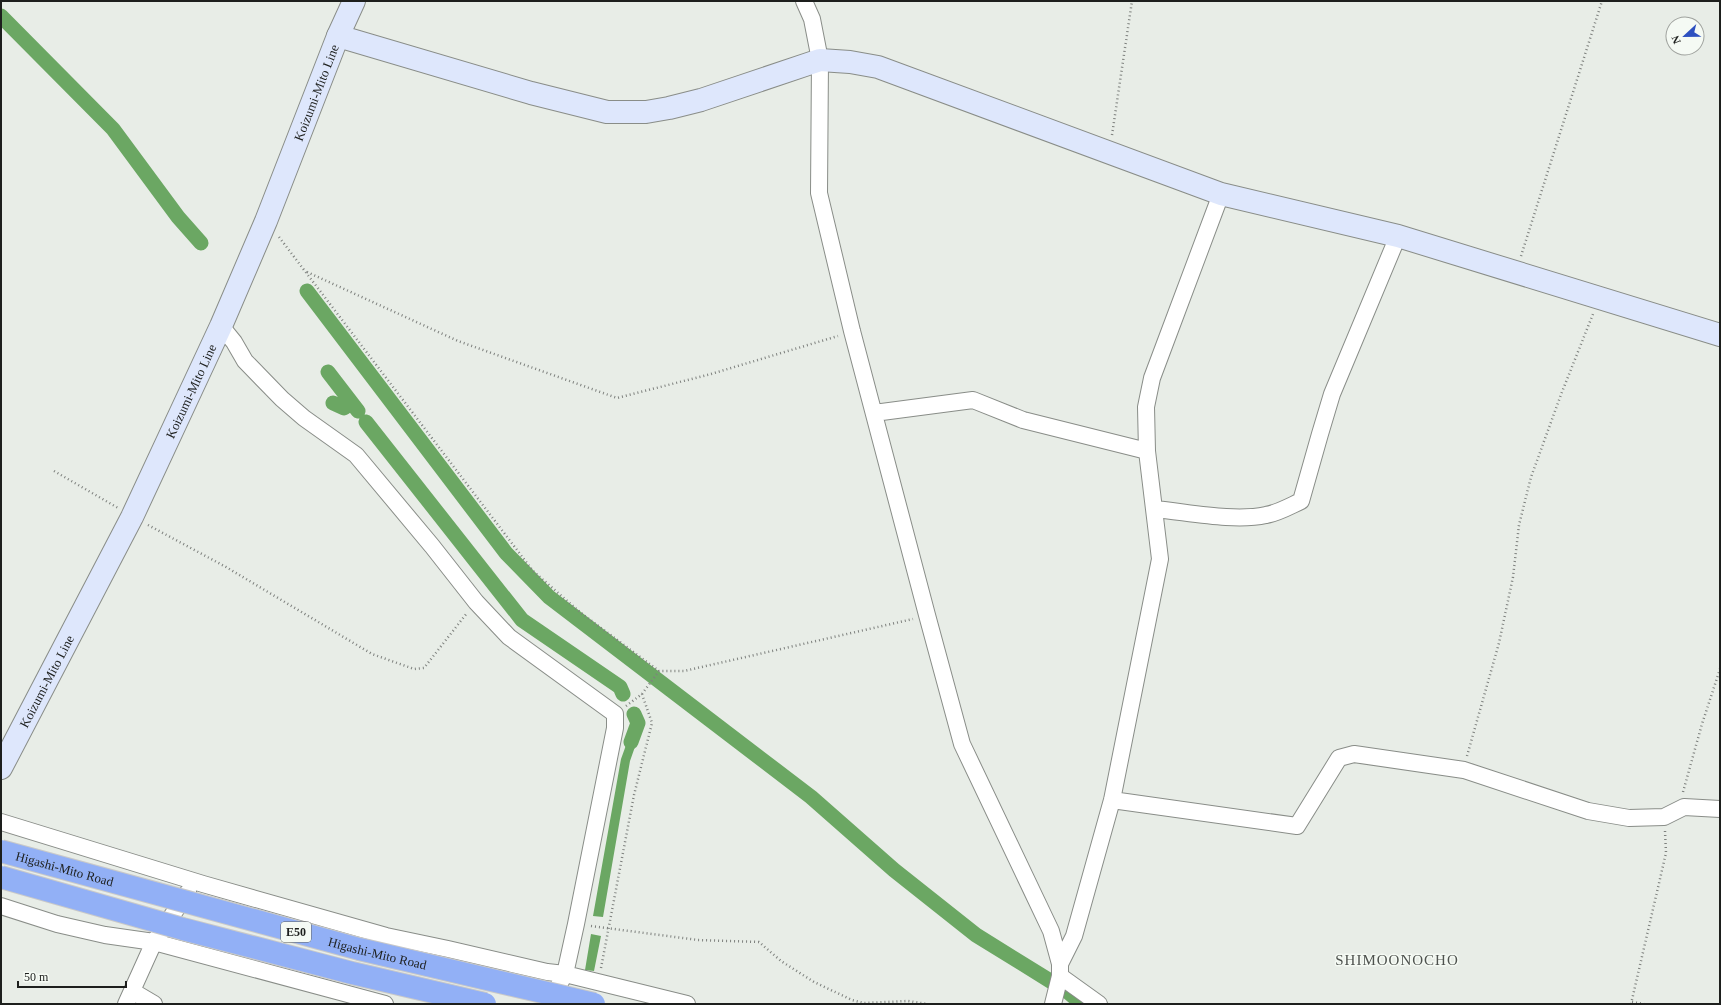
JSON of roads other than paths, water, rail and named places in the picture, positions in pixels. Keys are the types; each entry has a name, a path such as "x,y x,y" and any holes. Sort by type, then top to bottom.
{"highway":[{"name":"Higashi-Mito Road","path":"1,851 359,949 594,1004"},
{"name":"Higashi-Mito Road","path":"1,877 198,933 352,973 485,1004"}],"street":[{"name":"Koizumi-Mito Line","path":"1,768 132,517 221,326 266,221 338,36 354,1"},
{"path":"804,1 812,19 820,60 819,192 852,331 962,744 1051,931 1060,973 1099,1004"},
{"path":"338,36 531,93 607,112 646,112 669,108 701,100 820,60 850,62 878,67 1221,194 1398,236 1516,271 1720,335"},
{"path":"1054,1000 1060,973 1074,936 1112,800 1160,559 1147,451 1146,407 1152,378 1221,194"},
{"path":"1155,509 1233,517 1249,517 1267,515 1301,501 1332,394 1398,236"},
{"path":"221,326 234,342 245,361 282,399 304,418 356,455 432,546 476,602 509,636 615,714 615,728 576,924 564,974 548,1004"},
{"path":"874,413 973,400 1023,420 1147,451"},
{"path":"1112,800 1297,826 1339,758 1354,754 1464,770 1588,811 1629,818 1664,817 1684,807 1720,809"},
{"path":"1,822 195,882 386,936 448,948 547,972 564,974 687,1004"},
{"path":"154,1004 129,998 154,942 195,882"},
{"path":"1,906 58,924 106,935 154,942 385,1004"}],"waterway":[{"path":"1,16 113,129 178,217 201,243"},
{"path":"307,291 506,553 549,597 811,797 894,870 976,935 1068,992 1082,1004"},
{"path":"328,372 358,411"},
{"path":"333,403 344,408 351,403"},
{"path":"366,422 522,620 620,687 623,694"},
{"path":"631,742 638,723 634,714"}],"district":[{"name":"SHIMOONOCHO","path":"1397,960"}]}
